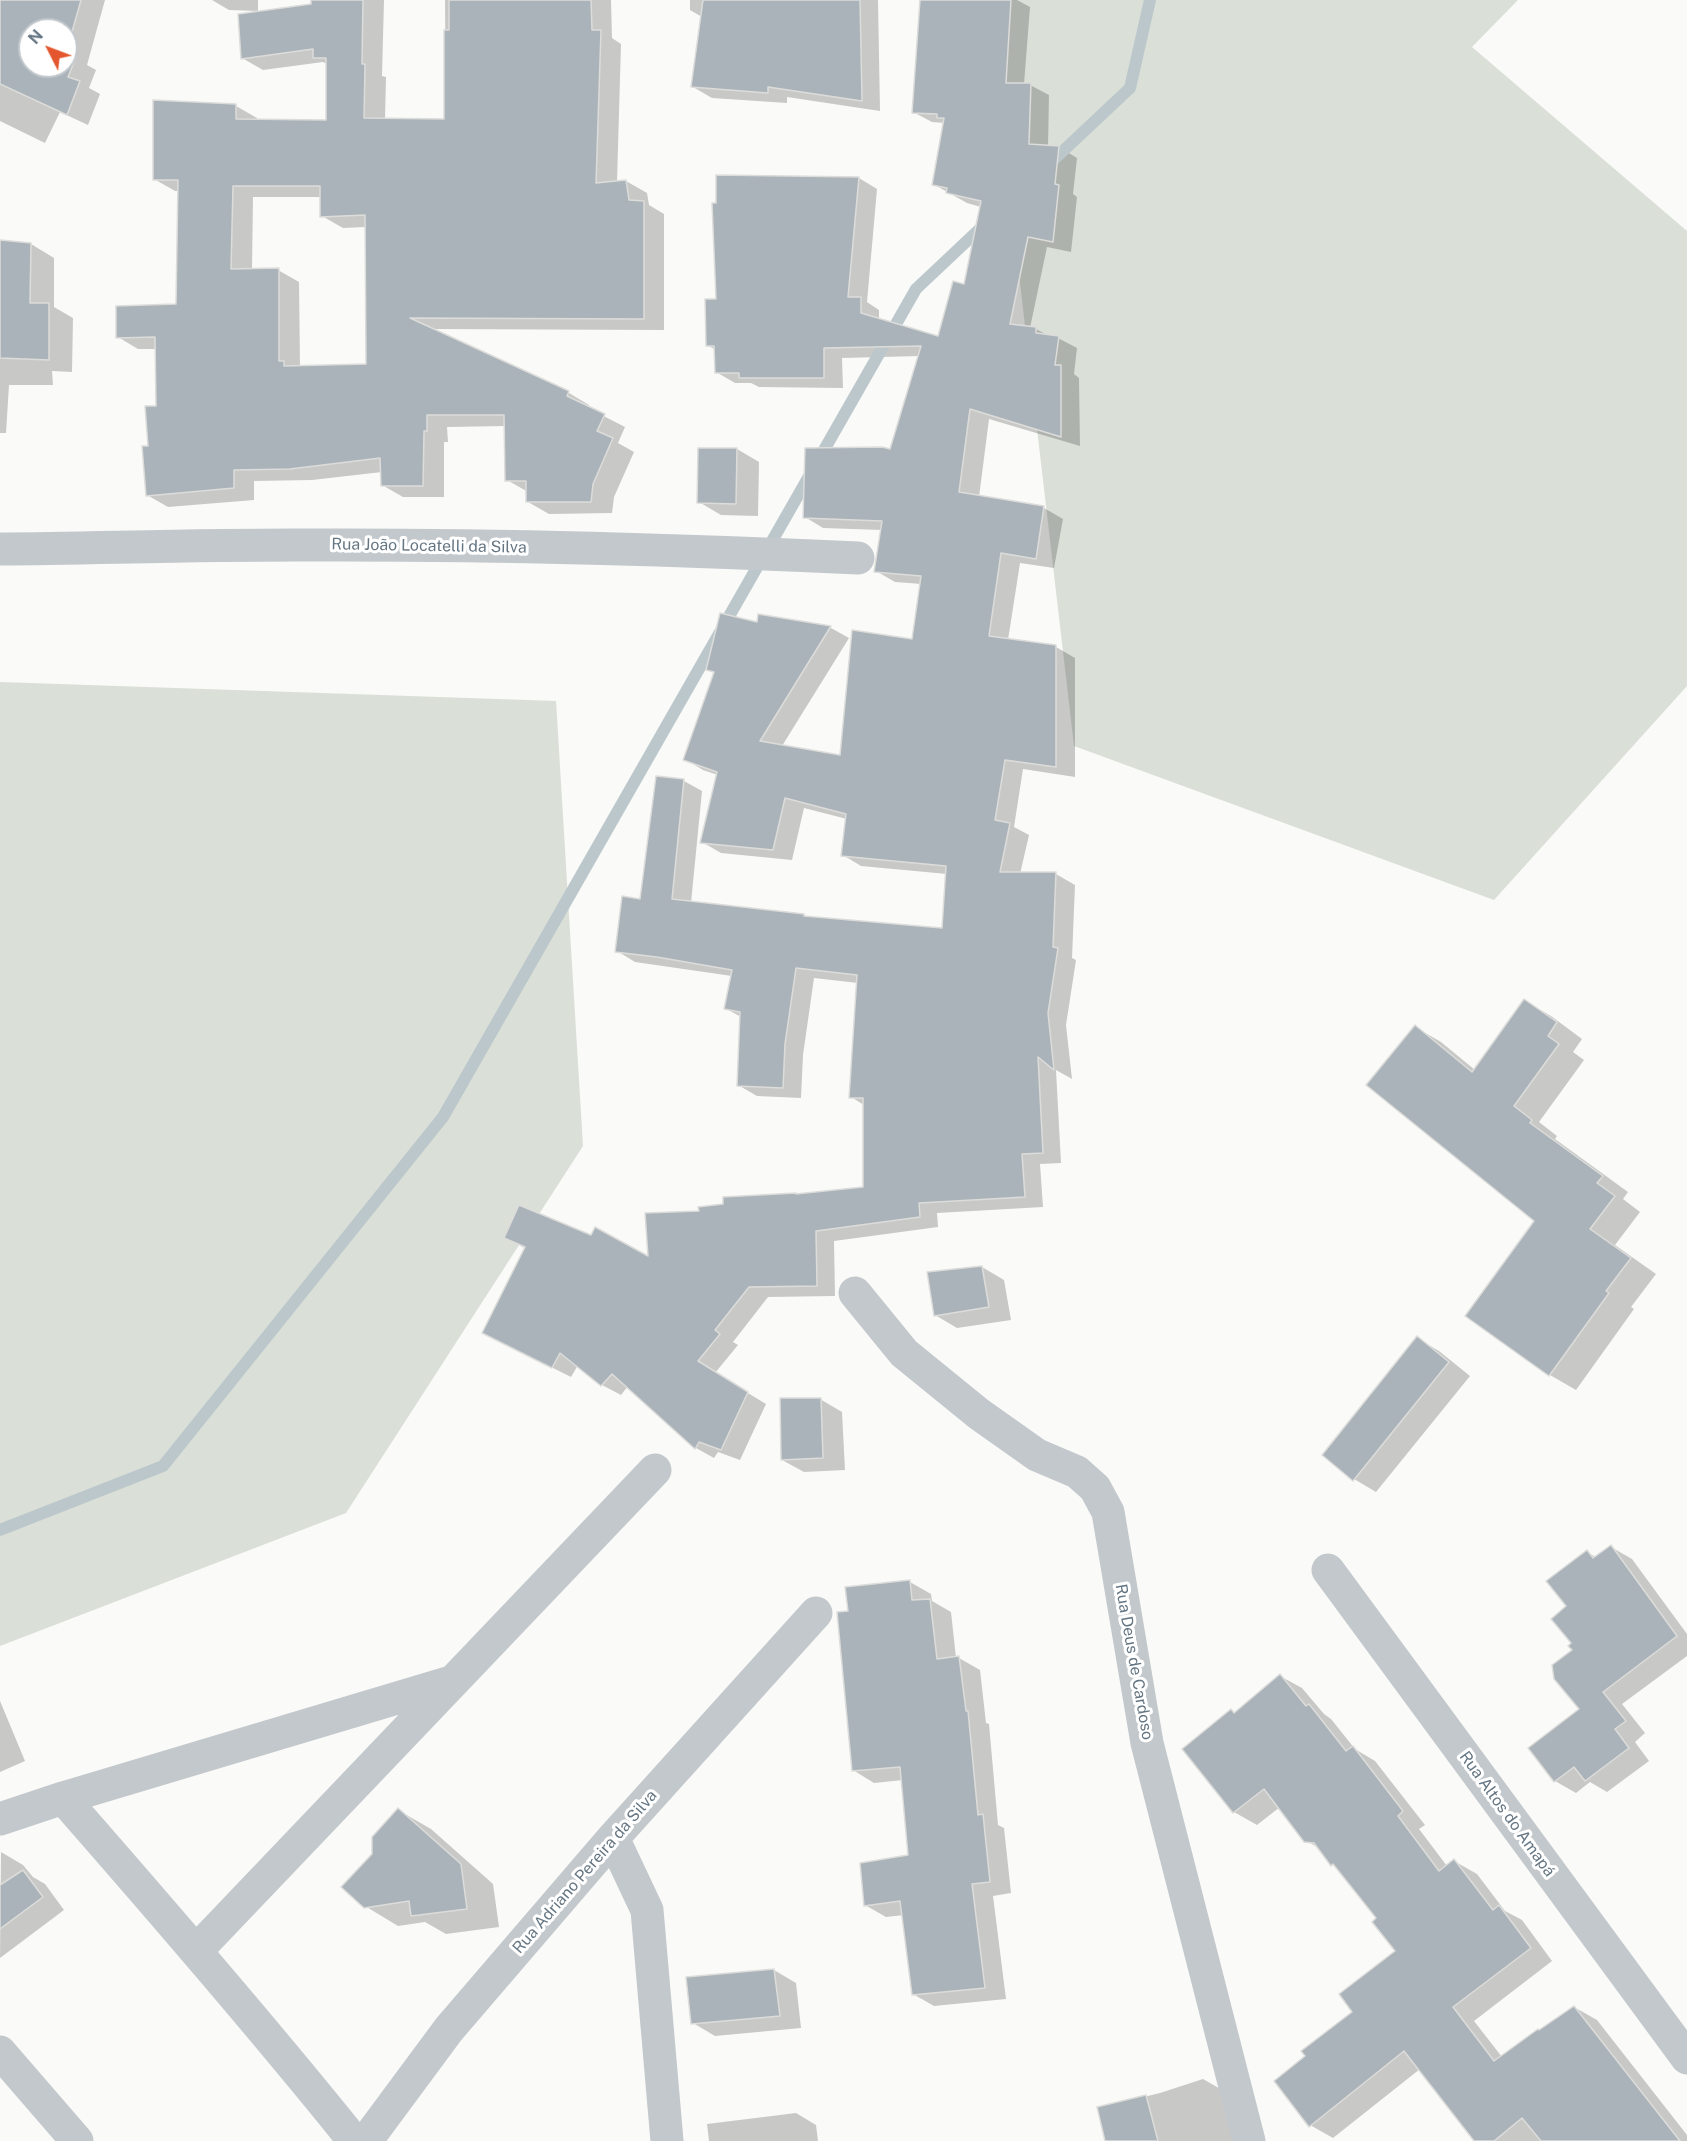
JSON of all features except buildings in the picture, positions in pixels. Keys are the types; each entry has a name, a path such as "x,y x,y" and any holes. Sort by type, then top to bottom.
{"street":[{"name":"Rua João Locatelli da Silva","path":"0,549 295,545 464,546 656,549 858,558"},
{"name":"Rua Deus de Cardoso","path":"855,1293 904,1353 979,1414 1037,1455 1077,1472 1095,1488 1108,1512 1147,1743 1249,2141"},
{"path":"197,1950 655,1470"},
{"name":"Rua Altos do Amapá","path":"1328,1570 1687,2058"},
{"name":"Rua Adriano Pereira da Silva","path":"366,2141 449,2029 613,1839 816,1613"},
{"path":"0,1819 456,1680"},
{"path":"63,1798 197,1950 354,2141"},
{"path":"613,1839 647,1910 662,2136"},
{"path":"0,2052 77,2141"}],"shaded area":[{"path":"987,0 1518,0 1472,47 1687,231 1687,686 1494,900 1074,746"},
{"path":"0,682 556,701 583,1146 346,1513 0,1646"}],"waterway":[{"path":"1046,167 1130,88 1150,0"},
{"path":"0,1530 163,1466 443,1117 916,289 985,224"}]}
